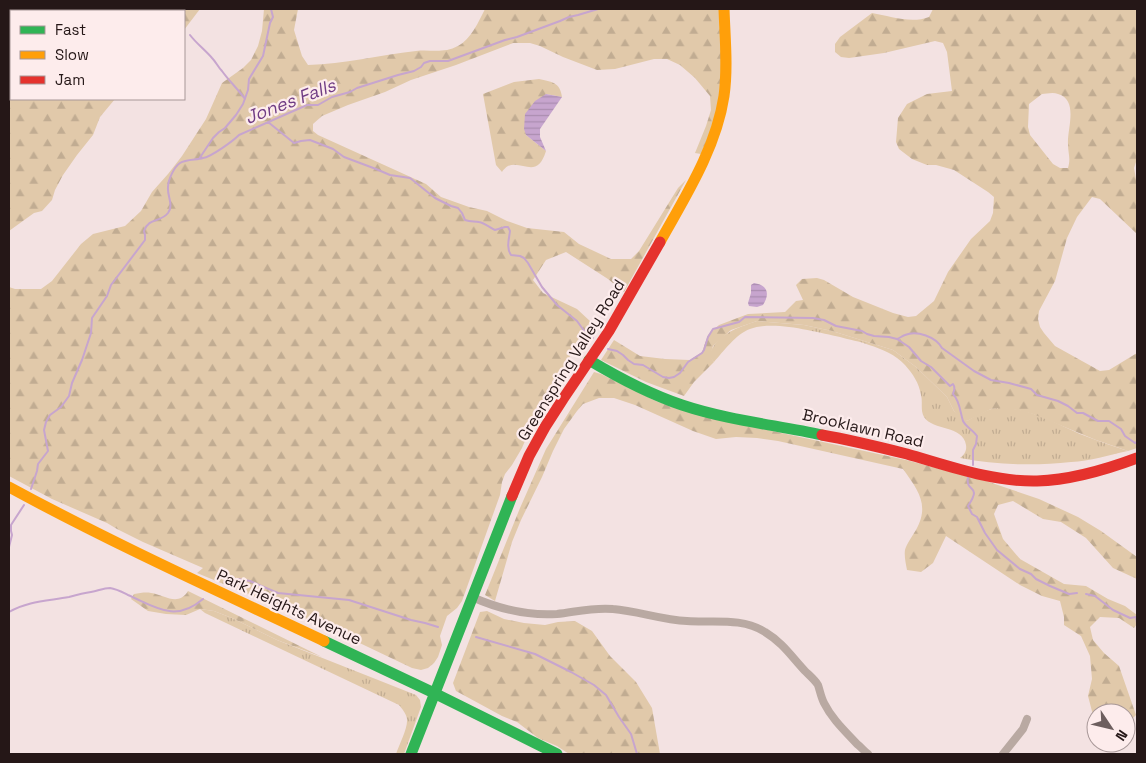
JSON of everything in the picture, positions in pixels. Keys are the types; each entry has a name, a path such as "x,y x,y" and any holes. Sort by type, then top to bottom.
{"main road":[{"name":"Greenspring Valley Road","path":"411,754 525,466 552,415 626,304 690,186 713,137 719,120 725,87 724,9"},
{"name":"Brooklawn Road","path":"588,360 625,382 696,410 883,448 995,478 1022,481 1065,479 1100,471 1137,458"},
{"name":"Park Heights Avenue","path":"9,487 137,553 557,754"}],"street":[{"path":"472,597 510,611 527,613 557,614 596,608 630,611 682,621 728,622 754,626 783,645 817,684 823,701 833,717 846,733 868,754"},
{"path":"1003,754 1023,729 1027,719"}],"green space":[{"path":"9,9 103,9 10,10 10,100 114,100 100,117 93,135 63,175 52,200 42,211 34,213 9,231"},
{"path":"103,9 168,9 166,10"},
{"path":"200,9 185,29 185,10 166,10"},
{"path":"264,9 298,9 294,30 302,56 308,65 416,51 442,51 452,48 463,43 471,34 485,9 720,9 722,62 720,95 715,117 701,154 695,153 711,110 710,96 695,78 680,65 667,59 654,59 615,69 597,70 530,43 513,43 411,80 322,116 313,124 313,131 318,135 426,184 441,197 487,211 527,228 564,232 579,244 611,259 631,259 639,251 678,188 686,180 624,292 608,279 566,252 546,260 533,280 543,293 577,309 591,322 572,348 565,374 530,429 522,448 505,474 500,495 462,601 447,616 440,636 442,645 438,657 428,668 421,670 412,668 324,626 197,573 203,568 52,499 9,476 9,287 15,289 41,289 52,281 81,244 93,234 125,226 141,211 152,192 182,156 206,119 222,83 251,60 258,46 262,31"},
{"path":"933,9 1137,9 1137,159 1134,168 1137,185 1137,234 1100,199 1092,197 1077,217 1067,238 1055,281 1039,311 1038,319 1040,327 1055,346 1100,371 1109,370 1137,353 1137,448 1128,451 1033,414 1017,410 991,409 967,421 960,418 947,397 916,367 893,350 832,331 804,325 757,321 731,330 713,346 710,356 714,362 694,382 684,396 646,382 601,360 614,340 640,356 690,360 702,352 708,335 719,325 748,314 785,312 796,301 803,300 796,285 802,279 817,278 824,280 853,297 908,317 916,316 934,301 948,272 971,239 990,221 993,213 994,197 954,170 936,165 927,165 912,159 899,149 896,142 898,118 907,104 927,94 952,91 947,52 943,43 935,41 884,53 849,58 841,57 835,52 835,44 840,37 872,13 908,20 929,17","holes":["1042,94 1058,94 1068,102 1070,109 1068,168 1060,168 1053,164 1030,135 1028,127 1029,104"]},
{"path":"539,79 551,82 557,86 562,97 546,94 526,135 546,151 542,160 534,167 507,166 502,172 496,165 483,94 514,82"},
{"path":"757,321 804,325 832,331 893,350 916,367 947,397 954,411 967,421 995,408 1020,410 1041,416 1080,434 1128,451 1085,460 1044,464 1001,463 960,458 966,449 964,439 954,431 934,424 924,417 922,398 913,375 897,358 879,348 807,330 770,326 745,331 714,362 709,356 712,348 722,337 735,329"},
{"path":"594,372 658,402 721,420 906,460 986,481 1039,499 1078,517 1137,557 1137,579 1113,568 1086,538 1061,522 1043,519 1013,501 998,505 994,514 1003,539 1020,559 1064,584 1086,586 1108,599 1125,606 1137,615 1137,624 1134,628 1119,618 1100,617 1090,627 1093,640 1119,666 1132,703 1090,703 1088,696 1092,679 1090,656 1081,636 1064,625 1060,601 1042,596 1020,585 946,536 933,563 921,572 907,570 905,550 920,521 922,505 917,491 903,469 778,441 736,437 716,439 614,398 599,398 583,404 564,429 512,542 495,601 485,595 546,449"},
{"path":"188,591 322,657 277,640 214,611 200,609 186,615 166,614 148,611 131,599 134,594 147,593 176,599 184,596"},
{"path":"200,609 214,611 232,618 277,640 416,695 420,700 421,707 404,754 396,754 407,723 406,715 399,705"},
{"path":"487,611 504,619 524,623 545,625 575,621 592,631 610,656 636,682 652,708 660,754 569,754 557,746 538,738 517,722 456,691 453,683 480,612"}],"shaded area":[{"path":"546,94 562,97 540,129 540,137 546,151 526,135 524,129 525,114 535,101"},
{"path":"754,283 765,288 767,294 763,305 757,307 749,306 748,303 751,285"}],"waterway":[{"path":"199,159 213,138 225,128 243,104 248,90 249,79 263,56 273,17 271,9"},
{"name":"Jones Falls","path":"31,489 38,464 48,451 44,430 46,422 50,415 61,407 69,396 91,333 92,318 107,296 111,285 145,240 144,231 146,227 165,216 170,210 168,184 180,163 207,157 239,135 307,105 318,105 332,97 357,88 414,71 424,63 448,61 569,17 598,9"},
{"path":"190,35 245,99"},
{"path":"268,122 294,143 310,140 333,149 344,157 390,175 410,178 435,198 458,208 465,220 481,223 495,230 508,227 510,231 508,246 511,255 524,258 542,287 557,305 577,321 585,332 593,338"},
{"path":"608,349 617,351 634,364 643,365 663,377 669,378 680,373 688,362 702,353 713,329 739,322 745,317 813,318 874,336 897,339 904,335 915,333 931,338 974,371 991,380 1031,389 1037,395 1058,401 1077,413 1083,413 1098,421 1109,421 1121,429 1125,436 1135,443 1137,442"},
{"path":"897,339 909,347 921,361 931,367 950,386 954,385 953,394 958,403 963,421 977,436 973,450 973,465"},
{"path":"968,477 968,484 974,493 968,506 997,550 1020,569 1031,574 1036,579 1069,594 1077,593"},
{"name":"Jones Falls","path":"9,547 12,535 11,525 24,505"},
{"path":"226,581 238,579 250,581 278,593 349,600 438,627"},
{"path":"9,612 31,603 107,588 117,590 157,608 174,611 193,606 203,599"},
{"path":"1086,594 1095,596 1113,610 1130,618 1136,617 1137,623"},
{"path":"476,637 535,654 594,685 606,695 631,734 637,754"}],"traffic: fast":[{"path":"589,360 634,385 682,405 734,418 822,435"},
{"path":"411,754 512,496"},
{"path":"324,641 557,754"}],"traffic: slow":[{"path":"660,242 707,154 720,116 726,75 724,9"},
{"path":"9,487 126,547 324,641"}],"traffic: jam":[{"path":"512,496 529,456 545,427 609,331 660,242"},
{"path":"822,435 907,454 988,476 1021,481 1050,480 1076,476 1137,458"}]}
